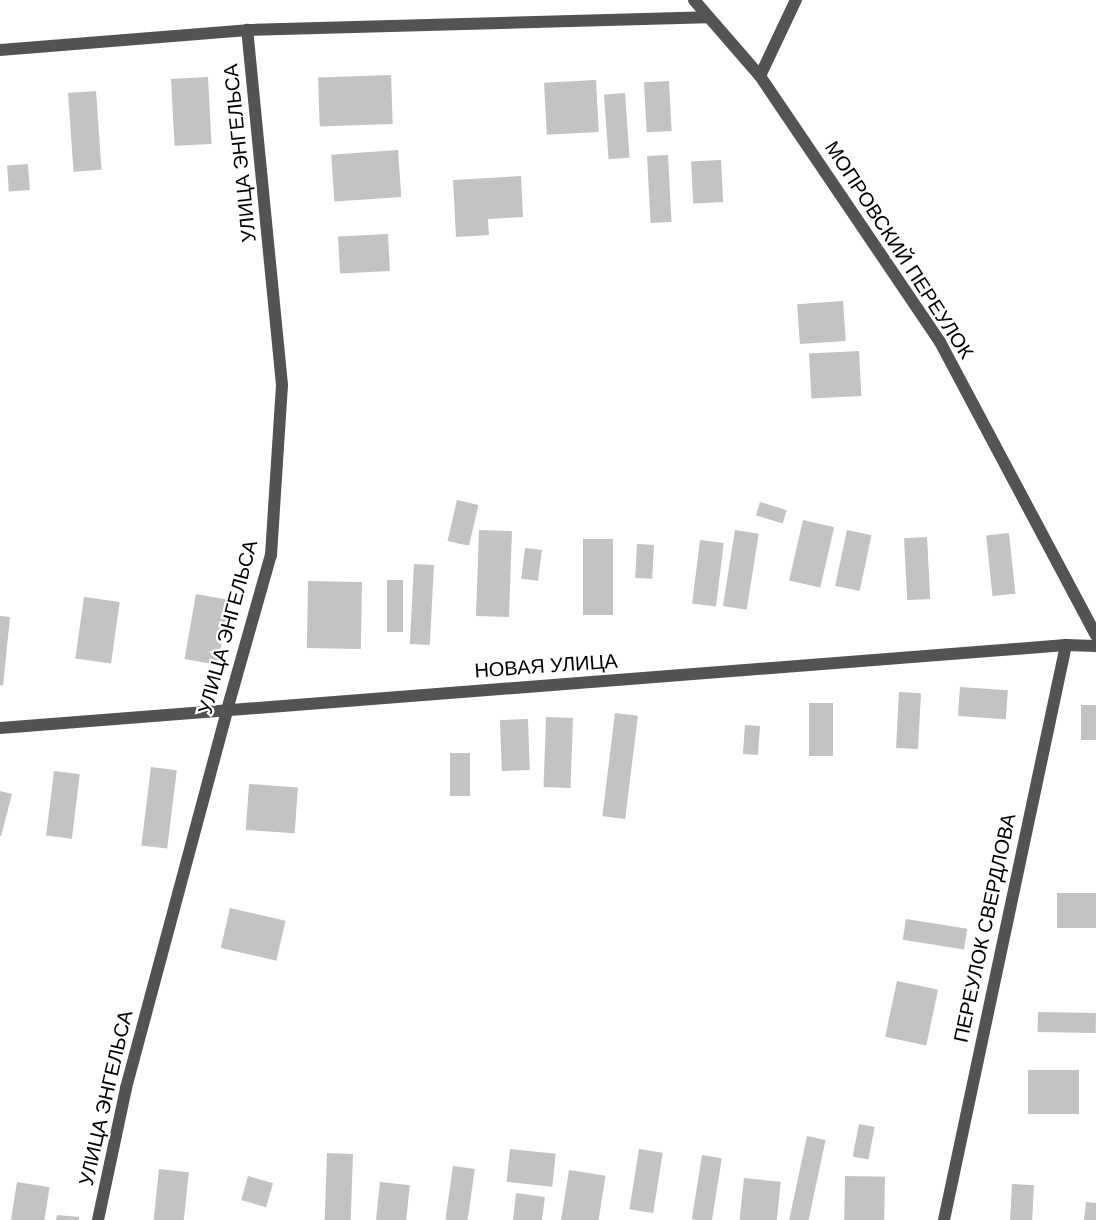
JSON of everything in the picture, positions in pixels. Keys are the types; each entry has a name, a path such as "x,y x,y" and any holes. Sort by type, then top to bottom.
{"street":[{"name":"МОПРОВСКИЙ ПЕРЕУЛОК","path":"694,0 760,76 940,342 1096,635"},
{"path":"760,76 796,0"},
{"path":"0,50 247,30 708,17"},
{"name":"УЛИЦА ЭНГЕЛЬСА","path":"98,1220 126,1088 271,555 282,385 247,30"},
{"name":"НОВАЯ УЛИЦА","path":"0,728 1066,645 1096,646"},
{"name":"ПЕРЕУЛОК СВЕРДЛОВА","path":"944,1220 1066,645"}],"building":[{"path":"391,75 393,124 320,127 318,78"},
{"path":"208,77 212,144 175,146 171,79"},
{"path":"596,80 599,132 547,135 544,83"},
{"path":"669,81 672,131 647,132 644,82"},
{"path":"96,91 102,170 74,172 68,93"},
{"path":"625,93 630,158 609,159 604,94"},
{"path":"398,150 401,197 334,202 331,155"},
{"path":"668,155 672,222 651,223 647,156"},
{"path":"721,160 723,202 693,204 691,162"},
{"path":"28,164 30,190 9,191 7,165"},
{"path":"521,176 523,217 488,219 489,235 456,237 453,180"},
{"path":"388,234 390,271 340,274 338,237"},
{"path":"843,301 846,341 800,344 797,304"},
{"path":"859,351 861,396 811,399 809,354"},
{"path":"457,500 478,505 469,546 448,541"},
{"path":"760,502 787,510 783,524 756,515"},
{"path":"803,520 834,527 820,588 789,580"},
{"path":"479,530 512,531 509,617 476,616"},
{"path":"735,530 759,534 747,610 723,606"},
{"path":"847,530 871,535 860,591 835,586"},
{"path":"1009,533 1015,594 993,596 986,535"},
{"path":"927,537 930,599 907,600 904,538"},
{"path":"583,539 613,539 613,615 583,615"},
{"path":"700,540 724,543 716,606 692,604"},
{"path":"637,544 654,545 652,579 635,578"},
{"path":"525,548 542,550 538,581 521,579"},
{"path":"414,564 434,565 430,645 410,644"},
{"path":"387,580 403,580 403,632 387,632"},
{"path":"308,581 362,582 361,649 307,648"},
{"path":"196,594 229,600 218,665 185,659"},
{"path":"84,597 120,602 111,663 75,658"},
{"path":"0,616 10,617 3,686 0,685"},
{"path":"960,687 1008,690 1006,719 958,716"},
{"path":"899,692 921,693 918,749 896,748"},
{"path":"809,703 833,703 833,756 809,756"},
{"path":"1081,705 1096,705 1096,740 1081,740"},
{"path":"615,713 638,716 625,819 602,816"},
{"path":"546,717 573,718 571,788 544,787"},
{"path":"528,719 530,770 502,771 500,720"},
{"path":"745,725 760,726 758,755 743,754"},
{"path":"450,753 470,753 470,796 450,796"},
{"path":"151,767 177,770 167,849 141,845"},
{"path":"54,771 80,774 72,839 46,836"},
{"path":"249,784 298,787 295,833 246,830"},
{"path":"0,791 12,794 1,836 0,836"},
{"path":"1057,893 1096,893 1096,928 1057,928"},
{"path":"230,908 286,921 276,961 221,948"},
{"path":"906,919 967,929 964,949 903,940"},
{"path":"897,981 938,990 926,1045 885,1037"},
{"path":"1038,1012 1096,1013 1096,1033 1038,1032"},
{"path":"1028,1070 1079,1070 1079,1114 1028,1114"},
{"path":"859,1124 875,1127 868,1159 853,1156"},
{"path":"807,1136 826,1140 809,1220 789,1220"},
{"path":"510,1149 556,1154 552,1187 507,1182"},
{"path":"639,1149 663,1153 653,1213 629,1209"},
{"path":"327,1153 353,1154 351,1220 325,1220"},
{"path":"702,1155 722,1158 712,1220 692,1219"},
{"path":"453,1166 475,1169 468,1220 445,1219"},
{"path":"159,1169 189,1172 184,1220 154,1220"},
{"path":"569,1170 606,1176 599,1220 561,1220"},
{"path":"248,1176 273,1183 266,1207 241,1200"},
{"path":"845,1176 885,1177 884,1220 844,1220"},
{"path":"744,1178 781,1182 777,1220 740,1220"},
{"path":"17,1182 50,1187 44,1220 11,1220"},
{"path":"380,1182 410,1185 406,1220 376,1220"},
{"path":"1012,1184 1034,1185 1032,1220 1010,1220"},
{"path":"516,1193 545,1197 542,1220 513,1220"},
{"path":"1086,1202 1096,1203 1096,1220 1084,1220"},
{"path":"57,1215 79,1217 79,1220 56,1220"}]}
